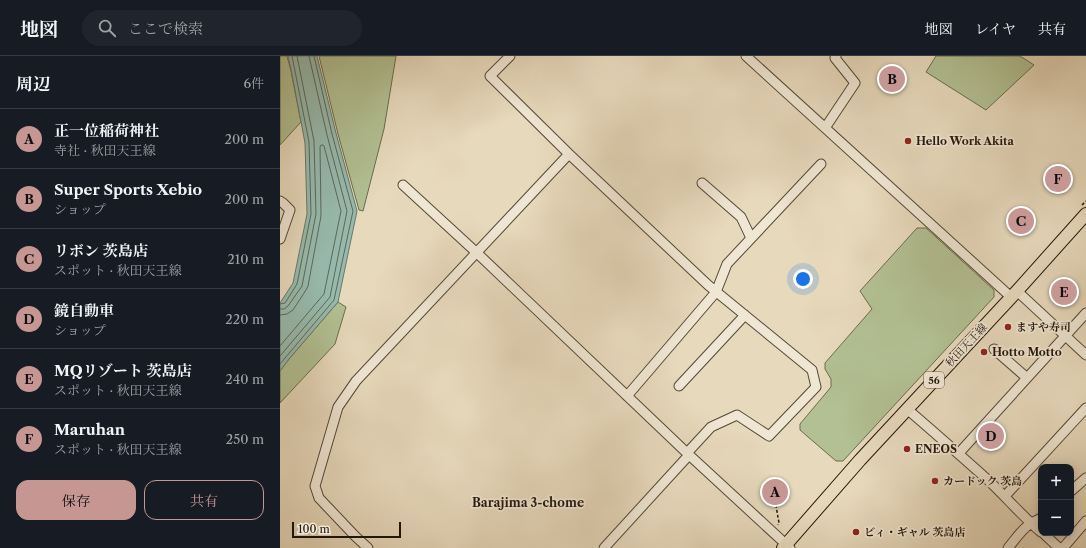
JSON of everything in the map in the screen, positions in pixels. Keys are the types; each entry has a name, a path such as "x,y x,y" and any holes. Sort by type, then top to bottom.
{"main road":[{"name":"秋田天王線","path":"786,547 860,460 1086,214"}],"street":[{"path":"510,56 490,76 569,154 716,292 812,370 816,387 769,436 737,415 710,427 688,454 604,548"},
{"path":"746,56 825,128 1014,294 1086,355"},
{"path":"825,128 855,83 834,58 836,56"},
{"path":"368,548 319,498 315,486 338,407 356,381 569,154"},
{"path":"627,396 716,292 727,264 821,164"},
{"path":"702,183 741,217 751,238"},
{"path":"403,185 477,252 786,547"},
{"path":"280,201 290,210 280,239"},
{"path":"959,453 1086,313"},
{"path":"679,386 745,315"},
{"path":"994,349 1027,378"},
{"path":"1004,496 1086,408"},
{"path":"907,409 959,453 1038,529"},
{"path":"1074,488 1086,478"},
{"path":"1008,548 1024,529 1031,523 1038,521"},
{"path":"1063,548 1086,521"},
{"path":"1046,536 1059,548"}],"path":[{"path":"773,533 779,523 775,500"}],"green space":[{"path":"280,56 287,56 301,122 280,145"},
{"path":"319,56 396,56 384,129 363,211 359,210 338,134"},
{"path":"936,56 1020,56 1034,65 986,110 926,72"},
{"path":"917,228 926,228 994,290 994,297 843,461 836,461 800,430 800,424 831,387 831,379 825,369 825,363 872,309 860,291"},
{"path":"338,302 346,307 335,344 280,403 280,371"}],"water":[{"path":"288,56 317,56 357,211 338,302 280,371 280,303 293,283 307,214 305,143"}],"place":[{"name":"Super Sports Xebio","path":"892,79"},
{"name":"Hello Work Akita","path":"908,141"},
{"name":"Maruhan","path":"1058,179"},
{"name":"リボン 茨島店","path":"1021,221"},
{"name":"MQリゾート 茨島店","path":"1064,292"},
{"name":"ますや寿司","path":"1008,327"},
{"name":"Hotto Motto","path":"984,352"},
{"name":"鏡自動車","path":"991,436"},
{"name":"ENEOS","path":"907,449"},
{"name":"カードック 茨島","path":"935,481"},
{"name":"正一位稲荷神社","path":"775,492"},
{"name":"ビィ・ギャル 茨島店","path":"856,532"}],"district":[{"name":"Barajima 3-chome","path":"528,503"}]}
